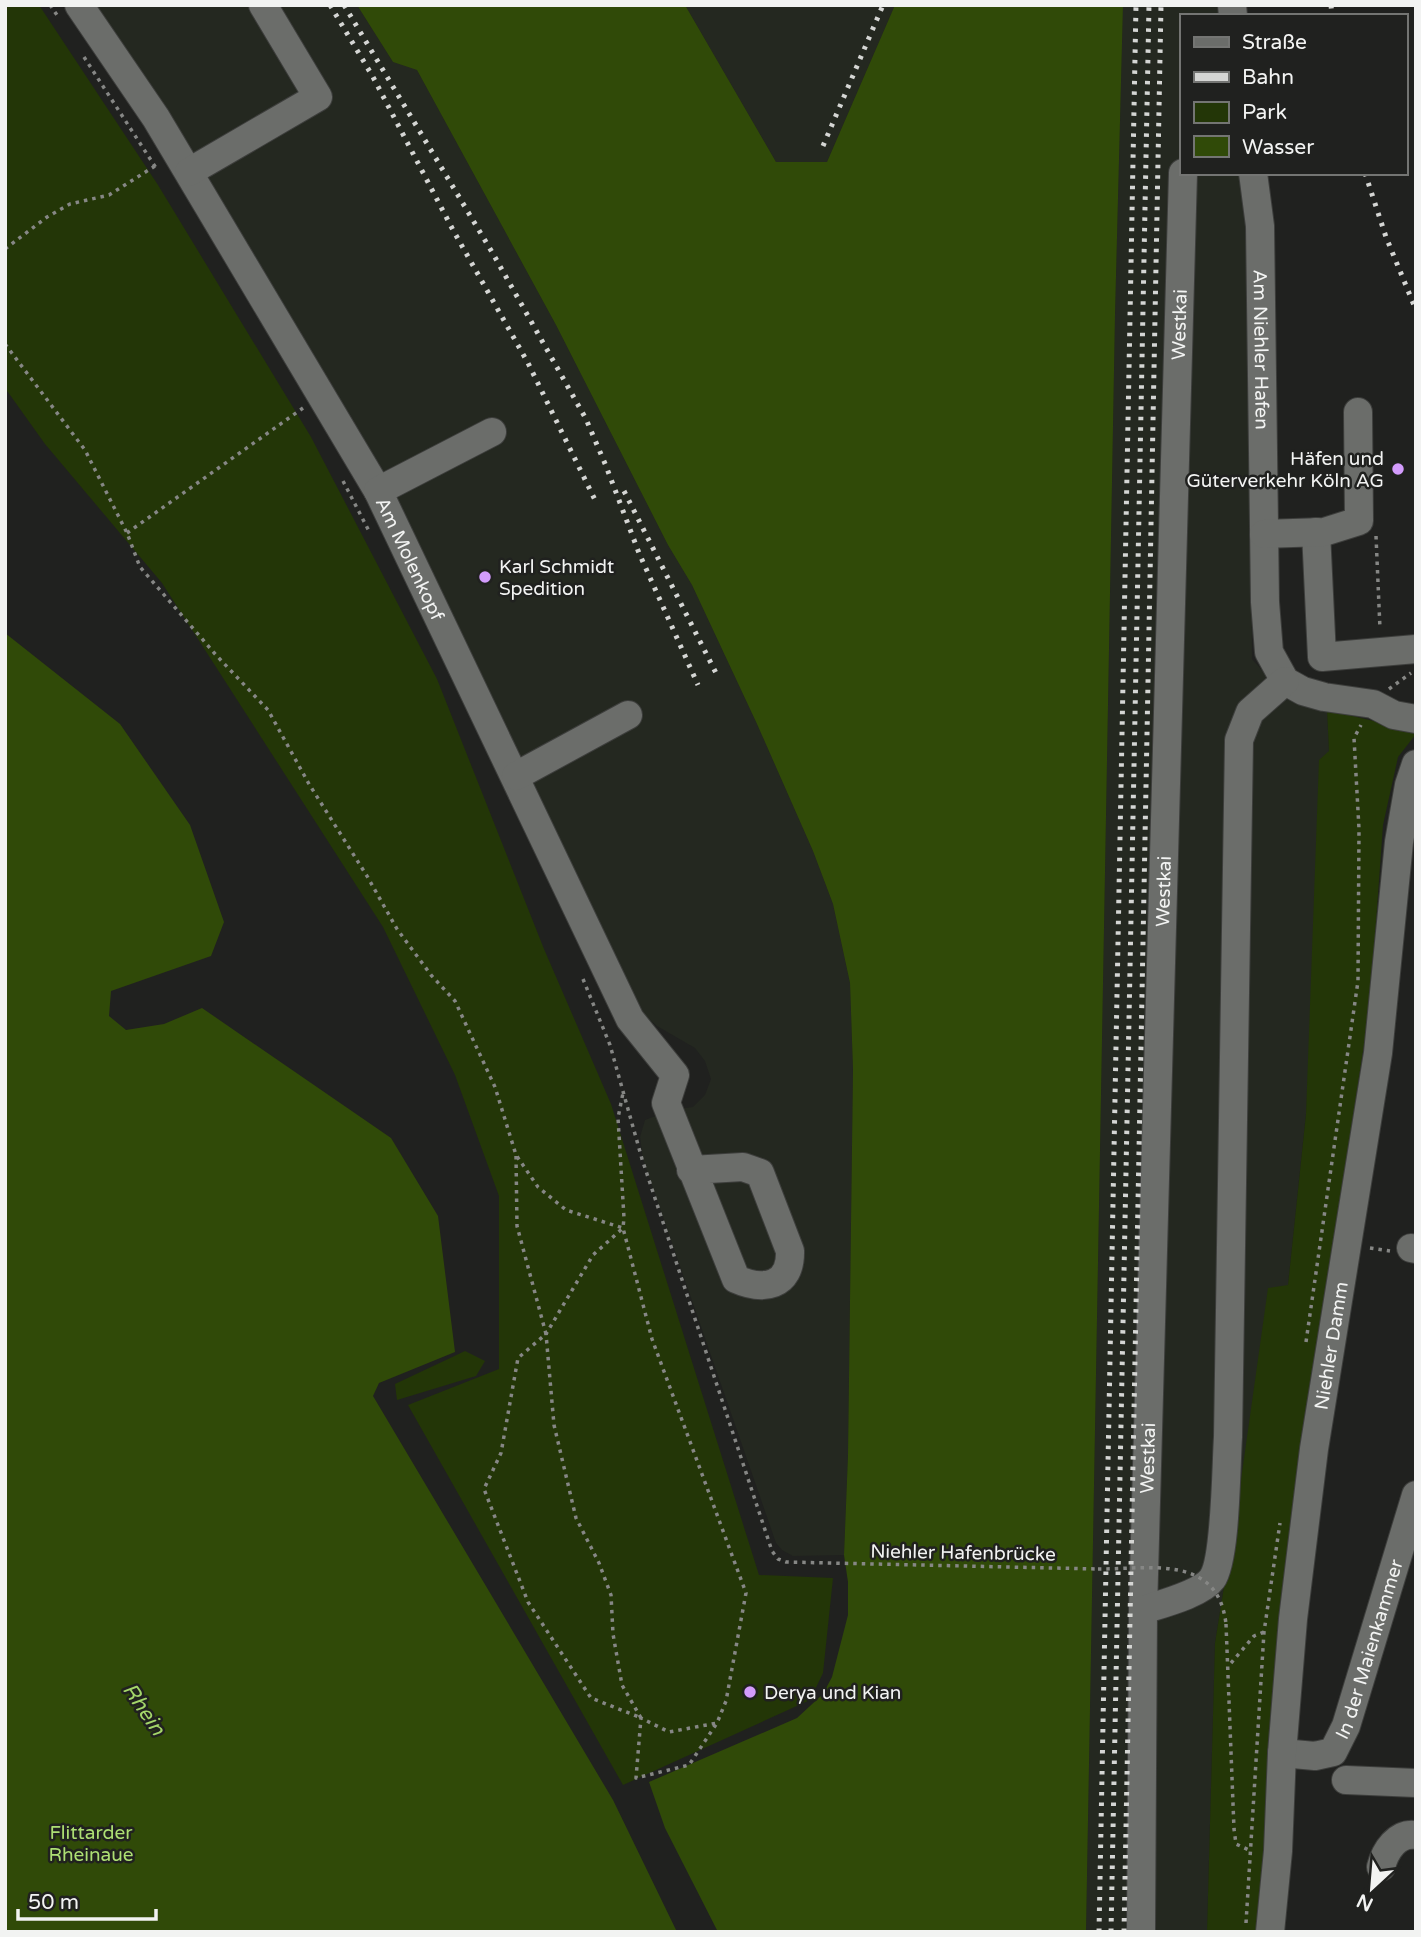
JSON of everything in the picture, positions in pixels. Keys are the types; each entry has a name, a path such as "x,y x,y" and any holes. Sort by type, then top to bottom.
{"street":[{"path":"189,172 318,97 263,5"},
{"name":"Am Molenkopf","path":"72,17 156,118 378,491 630,1019 675,1075 666,1103 691,1170"},
{"name":"Westkai","path":"1141,1932 1143,1610 1183,175"},
{"name":"Am Niehler Hafen","path":"1253,175 1259,226 1264,534 1269,652 1285,681"},
{"path":"1264,534 1316,532 1359,521 1357,412"},
{"path":"378,491 492,432"},
{"path":"1316,532 1322,657 1416,649"},
{"path":"1143,1610 1189,1595 1212,1579 1221,1548 1228,1437 1239,740 1250,712 1285,681 1303,691 1373,704 1394,715 1416,719"},
{"path":"1373,704 1395,699 1416,701"},
{"path":"516,776 628,715"},
{"name":"Niehler Damm","path":"1270,1932 1293,1619 1314,1449 1378,1053 1399,842 1409,785 1416,764"},
{"name":"In der Maienkammer","path":"1282,1752 1315,1756 1333,1752 1346,1726 1416,1495"},
{"path":"1346,1780 1416,1783"},
{"path":"1381,1867 1395,1842 1404,1835 1416,1835"}],"path":[{"path":"50,5 72,17"},
{"path":"80,51 160,173"},
{"path":"5,249 47,217 70,204 109,195 155,166"},
{"path":"5,344 85,450 127,533 140,567 268,710 397,929 431,975 455,1001 495,1087 516,1155 517,1226 546,1334 554,1425 576,1518 599,1563 611,1595 613,1634 622,1685 641,1718 636,1778 689,1765 718,1723 726,1700 747,1593 652,1339 622,1228 624,1218 618,1118 623,1091 610,1045 580,970"},
{"path":"127,533 303,408 308,417"},
{"path":"343,481 374,540"},
{"path":"1359,521 1377,537 1381,652"},
{"path":"1359,829 1354,738 1373,704 1394,684 1416,670"},
{"name":"Niehler Hafenbrücke","path":"623,1091 642,1159 759,1514 772,1551 778,1559 786,1562 1177,1569 1196,1574 1217,1592 1224,1607 1229,1665 1234,1829 1236,1844 1250,1852 1245,1932"},
{"path":"516,1155 538,1187 566,1210 622,1228"},
{"path":"622,1228 593,1255 546,1334 518,1357 501,1453 484,1489 528,1602 591,1698 669,1732 718,1723"},
{"path":"1368,1247 1407,1249"},
{"path":"1229,1665 1254,1636 1264,1632"}],"shaded area":[{"path":"90,5 357,5 393,62 417,70 556,325 668,545 692,585 813,851 833,904 850,983 853,1069 848,1455 844,1555 793,1556 776,1543 643,1159 640,1137 645,1120 672,1110 693,1107 705,1095 711,1079 705,1061 695,1048 657,1026 634,1006 525,766"},
{"path":"685,5 895,5 827,162 776,162"},
{"path":"1123,5 1222,5 1223,14 1180,14 1180,175 1243,175 1250,225 1252,659 1285,696 1306,707 1327,710 1329,751 1306,1114 1288,1285 1241,1480 1215,1643 1207,1932 1086,1932"}],"green space":[{"path":"5,5 39,5 158,185 311,437 437,679 544,949 611,1104 759,1575 833,1578 823,1673 810,1700 623,1785 408,1405 499,1369 499,1196 455,1075 383,927 162,583 45,444 5,388"},
{"path":"1327,710 1416,731 1416,734 1398,757 1383,825 1370,1005 1336,1228 1263,1932 1207,1932 1215,1643 1268,1288 1288,1285 1306,1114 1319,760 1329,751"},
{"path":"465,1351 485,1361 476,1376 397,1400 395,1384"}],"water":[{"path":"357,5 685,5 776,162 827,162 895,5 1123,5 1086,1932 718,1932 665,1828 649,1782 797,1718 823,1694 832,1677 848,1615 848,1582 844,1555 848,1455 853,1069 850,983 833,904 813,851 692,585 668,545 556,325 417,70 393,62"},
{"name":"Rhein","path":"5,633 120,724 190,825 224,922 211,956 111,991 109,1016 126,1030 164,1024 202,1008 391,1138 438,1216 455,1352 379,1383 373,1396 613,1800 677,1932 5,1932"}],"railway":[{"path":"330,5 373,77 453,230 528,363 597,504"},
{"path":"344,5 492,252 586,419 639,553 698,685"},
{"path":"823,146 883,5"},
{"path":"1099,1932 1136,5"},
{"path":"1111,1932 1149,5"},
{"path":"1124,1932 1161,5"},
{"path":"1331,5 1332,14"},
{"path":"1366,175 1386,237 1416,310"},
{"path":"624,491 718,677"}],"place":[{"name":"Häfen und Güterverkehr Köln AG","path":"1398,469"},
{"name":"Karl Schmidt Spedition","path":"485,577"},
{"name":"Derya und Kian","path":"750,1692"}],"park label":[{"name":"Flittarder Rheinaue","path":"91,1843"}]}
